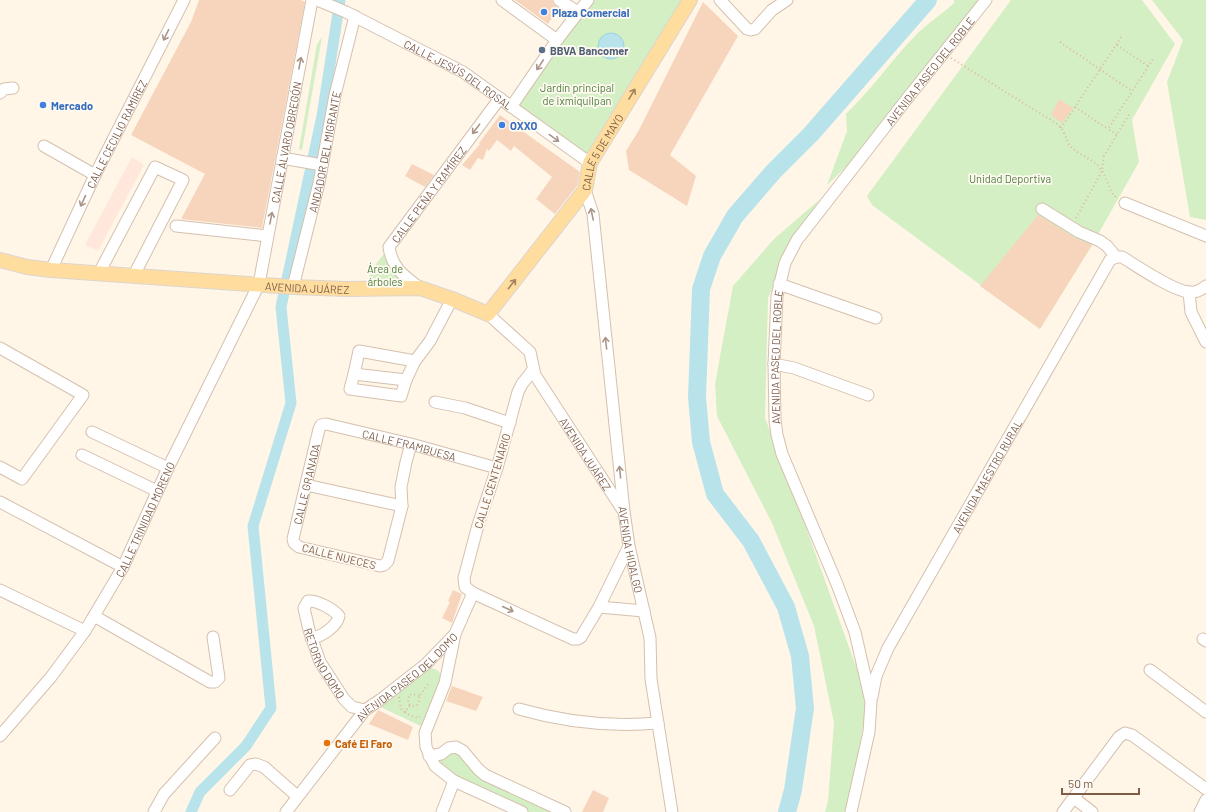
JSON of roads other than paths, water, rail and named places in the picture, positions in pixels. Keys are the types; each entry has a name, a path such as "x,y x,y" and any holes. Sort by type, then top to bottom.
{"main road":[{"name":"CALLE 5 DE MAYO","path":"488,314 585,190 590,163 690,0"},
{"name":"AVENIDA JUÁREZ","path":"0,260 27,267 51,270 291,287 347,289 420,288 488,314"}],"street":[{"name":"CALLE CECILIO RAMÍREZ","path":"51,270 95,175 184,0"},
{"name":"CALLE JESÚS DEL ROSAL","path":"316,0 347,12 463,72 590,163"},
{"name":"CALLE ÁLVARO OBREGÓN","path":"262,284 267,236 286,159 316,0"},
{"name":"ANDADOR DEL MIGRANTE","path":"291,287 320,183 319,164 335,95 348,0"},
{"path":"502,0 557,40"},
{"path":"559,0 578,12"},
{"path":"511,107 557,40 588,0"},
{"path":"720,0 747,28 751,30 755,29 772,10 787,0"},
{"name":"AVENIDA PASEO DEL ROBLE","path":"852,812 869,732 871,702 855,632 837,584 782,454 777,435 775,420 774,364 777,296 785,263 797,240 986,0"},
{"path":"0,93 4,89 13,88"},
{"name":"CALLE PEÑA Y RAMÍREZ","path":"420,288 403,275 390,258 389,247 500,98"},
{"path":"44,146 95,175"},
{"path":"286,159 319,164"},
{"path":"99,273 155,166 183,180 134,276"},
{"name":"AVENIDA HIDALGO","path":"585,190 593,214 624,511 629,546 650,638 651,680 672,812"},
{"path":"1125,203 1206,236"},
{"path":"1042,209 1079,232 1100,241 1107,246 1116,257 1122,257 1177,290 1189,292 1200,290 1206,286"},
{"path":"176,226 267,236"},
{"name":"AVENIDA MAESTRO RURAL","path":"871,702 876,676 888,648 1110,260 1116,257"},
{"name":"CALLE TRINIDAD MORENO","path":"0,736 51,677 85,631 123,568 168,468 262,284"},
{"path":"779,284 876,318"},
{"path":"1189,292 1191,312 1206,342"},
{"path":"415,361 359,351 350,389 401,396 406,380 415,361 430,341 452,299"},
{"name":"AVENIDA JUÁREZ","path":"488,314 530,352 533,361 534,375 624,511"},
{"path":"0,348 83,395 22,479 0,466"},
{"path":"774,364 794,368 868,395"},
{"name":"CALLE CENTENARIO","path":"472,592 465,587 464,578 478,525 522,384 533,370"},
{"path":"354,374 406,380"},
{"path":"435,402 465,408 510,422"},
{"name":"CALLE FRAMBUESA","path":"322,425 326,424 411,444 497,468"},
{"name":"CALLE GRANADA","path":"294,543 293,539 319,429 322,425"},
{"path":"92,432 168,468"},
{"path":"306,485 402,506 402,487 406,462 411,444"},
{"path":"82,455 157,491"},
{"path":"0,502 123,568"},
{"name":"CALLE NUECES","path":"294,543 299,547 380,566 384,565 388,562 402,506"},
{"path":"472,592 574,639 578,639 581,637 599,607 629,546"},
{"name":"AVENIDA PASEO DEL DOMO","path":"286,812 365,710 426,664 455,634 472,592"},
{"path":"1,593 85,631"},
{"name":"RETORNO DOMO","path":"311,638 322,635 338,620 339,616 336,612 313,601 308,601 304,608 311,638 320,662 344,699 352,707 365,710"},
{"path":"599,607 644,611"},
{"path":"94,616 210,682 216,682 219,678 213,637"},
{"path":"455,634 445,683 425,733 426,747 429,756 435,766 454,781 522,812"},
{"path":"1150,670 1206,712"},
{"path":"519,709 540,715 595,723 634,725 658,723"},
{"path":"1063,812 1120,737 1125,733 1132,735 1206,790"},
{"path":"154,812 164,794 215,738"},
{"path":"429,756 441,754 449,748 456,747 463,751 485,775 565,812"},
{"path":"230,790 250,765 256,764 264,767 298,796"},
{"path":"442,812 454,781"},
{"path":"1074,798 1092,812"},
{"path":"1200,812 1206,800"}],"water":[{"path":"611,33 620,37 624,46 620,55 611,59 602,55 598,46 602,37"}],"waterway":[{"path":"191,812 200,792 246,746 271,708 253,526 291,403 281,307 322,116 340,0"},
{"path":"787,812 793,790 805,708 800,656 786,607 751,541 715,494 701,442 697,397 701,289 712,256 735,216 773,172 811,134 928,0"}],"place":[{"name":"Plaza Comercial","path":"544,12"},
{"name":"BBVA Bancomer","path":"542,50"},
{"name":"Mercado","path":"43,105"},
{"name":"OXXO","path":"502,125"},
{"name":"Café El Faro","path":"327,743"}],"park label":[{"name":"Jardín principal de ixmiquilpan","path":"577,93"},
{"name":"Unidad Deportiva","path":"1010,178"},
{"name":"Área de árboles","path":"385,274"}]}
